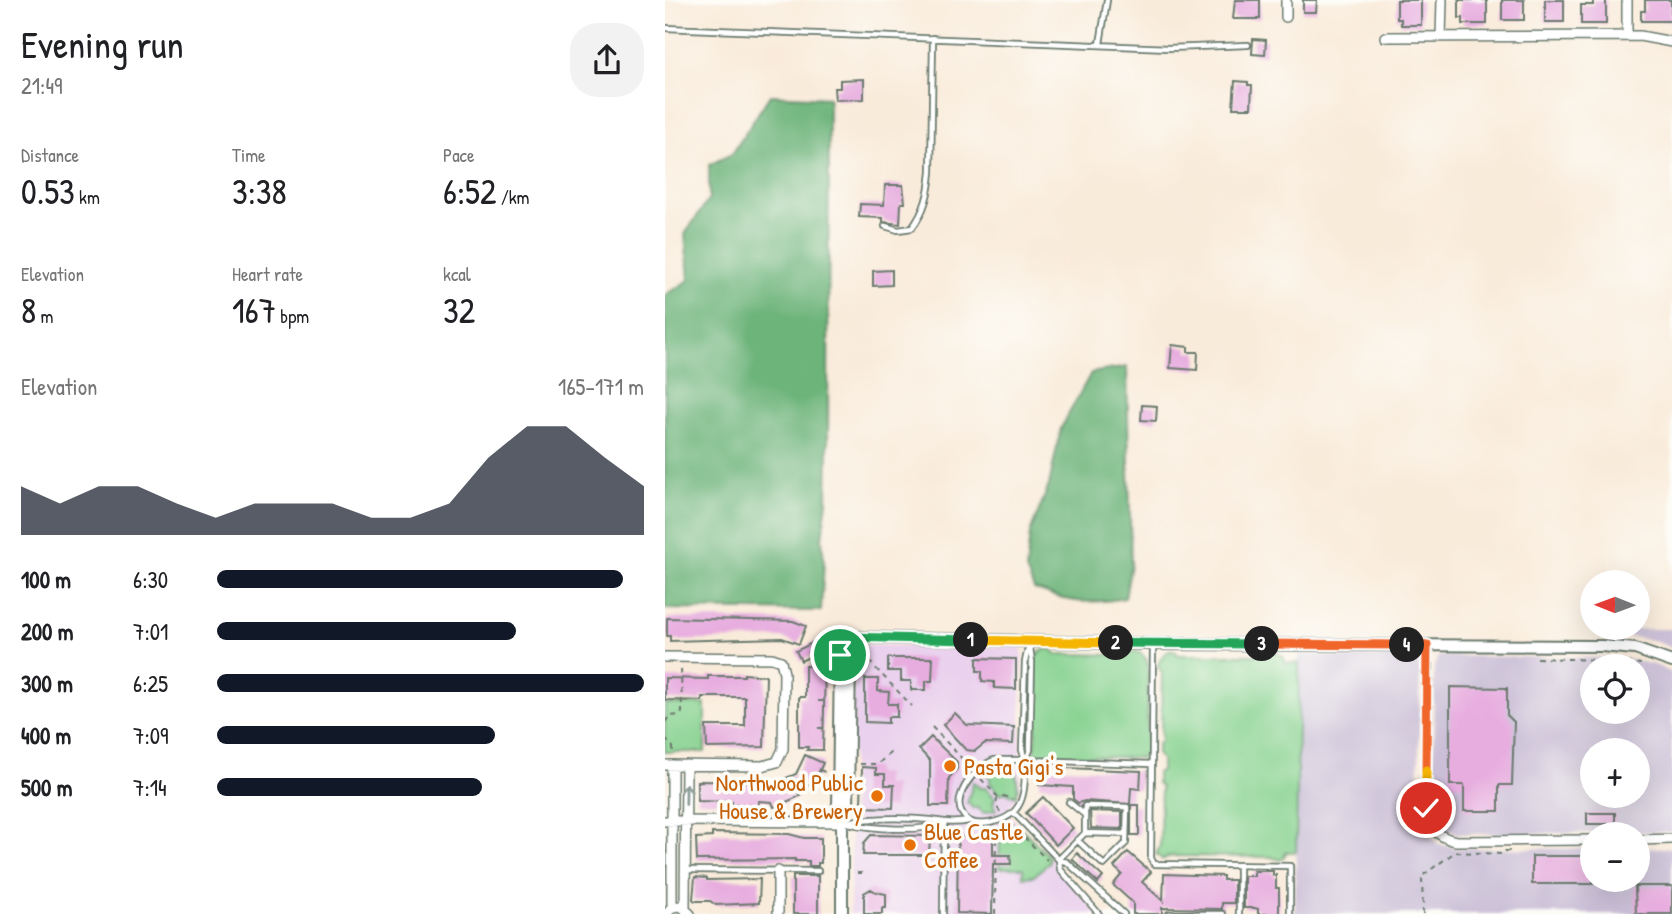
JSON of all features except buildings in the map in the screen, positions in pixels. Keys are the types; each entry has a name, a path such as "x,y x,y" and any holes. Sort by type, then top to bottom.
{"street":[{"path":"1286,0 1286,17"},
{"path":"1441,37 1442,0"},
{"path":"1627,0 1627,36"},
{"path":"1385,37 1640,36 1672,42"},
{"path":"842,914 842,822 848,807 850,655 844,637 1153,644 1608,646 1653,653 1672,662"},
{"path":"1427,645 1426,808 1430,824 1437,833 1456,847 1580,841"},
{"path":"665,657 772,658 781,661 784,673 783,749 777,762 762,766 669,765 669,911"},
{"path":"686,765 687,911"},
{"path":"669,821 842,822"},
{"path":"1650,840 1672,839"},
{"path":"778,871 778,914"},
{"path":"669,911 678,905 687,911"}],"lane":[{"path":"1100,44 1107,0"},
{"path":"665,28 1169,48 1248,45"},
{"path":"885,226 898,230 912,228 922,216 929,193 932,172 933,38"},
{"path":"842,822 863,827 932,827 969,821 995,822 1014,813 1021,803 1025,760 1030,750 1033,662 1030,641"},
{"path":"1153,644 1151,858 1154,864 1290,866 1290,914"},
{"path":"969,821 964,816 962,797 966,782 974,772 994,760 1152,764"},
{"path":"1069,802 1085,815"},
{"path":"1077,840 1104,865 1126,843 1127,807 1085,806 1085,833"},
{"path":"1014,813 1059,860 1067,862 1124,914"},
{"path":"943,914 944,824"},
{"path":"1099,914 1060,869 1059,860 1085,833 1126,834"},
{"path":"1238,865 1239,914"},
{"path":"685,870 818,871"},
{"path":"1169,914 1223,914"}],"path":[{"path":"861,654 912,706"},
{"path":"665,722 670,716 681,715 682,712 681,657"},
{"path":"1537,658 1580,659"},
{"path":"818,701 831,701"},
{"path":"932,727 999,798"},
{"path":"818,728 831,729"},
{"path":"665,739 673,747 669,765"},
{"path":"859,764 878,764 893,750"},
{"path":"820,770 833,776"},
{"path":"815,780 832,789"},
{"path":"1001,813 996,803 999,798 1004,796 1015,800"},
{"path":"995,914 996,833 1012,823 1047,860"},
{"path":"1423,914 1422,876 1456,847 1502,854 1505,851 1515,851"},
{"path":"856,873 865,873"}],"shaded area":[{"path":"1650,629 1672,629 1672,648 1652,640"},
{"path":"854,645 1022,647 1020,786 1015,800 1006,811 1049,856 1097,914 850,914"},
{"path":"1299,654 1416,657 1420,670 1418,814 1425,831 1438,844 1456,848 1580,849 1580,892 1650,892 1650,848 1672,848 1672,914 1295,914"},
{"path":"1439,656 1580,658 1580,724 1650,724 1650,664 1672,673 1672,832 1650,832 1650,822 1580,822 1580,833 1457,834 1445,829 1436,819 1433,810 1434,666"}],"green space":[{"path":"770,95 829,98 828,452 827,502 822,538 824,562 821,611 665,609 665,295 689,280 685,234 709,199 709,165 732,154"},
{"path":"1127,367 1131,564 1125,598 1099,602 1078,601 1034,589 1026,570 1030,533 1049,485 1061,428 1091,373"},
{"path":"1047,649 1056,654 1125,655 1136,652 1142,655 1148,665 1147,752 1140,758 1035,754 1038,681 1035,679 1035,664 1039,653"},
{"path":"1169,651 1175,651 1178,655 1264,655 1274,652 1283,656 1286,663 1299,663 1296,852 1286,852 1280,860 1271,857 1171,856 1163,860 1156,854 1160,846 1161,787 1157,783 1157,773 1161,770 1157,744 1161,741 1162,672 1158,667 1161,658"},
{"path":"665,704 705,704 705,752 665,752"},
{"path":"999,766 1011,768 1016,774 1016,796 1006,792 999,794 990,783 985,771"},
{"path":"973,782 980,788 986,788 995,798 993,804 996,810 983,813 967,804"},
{"path":"1011,825 1019,826 1049,856 1049,862 1034,876 1023,877 1023,868 999,868 1000,834"}],"place":[{"name":"Pasta Gigi's","path":"950,766"},
{"name":"Northwood Public House & Brewery","path":"877,796"},
{"name":"Blue Castle Coffee","path":"910,845"}],"route":[{"path":"840,655 844,637 1153,644 1427,645 1426,808"}]}
